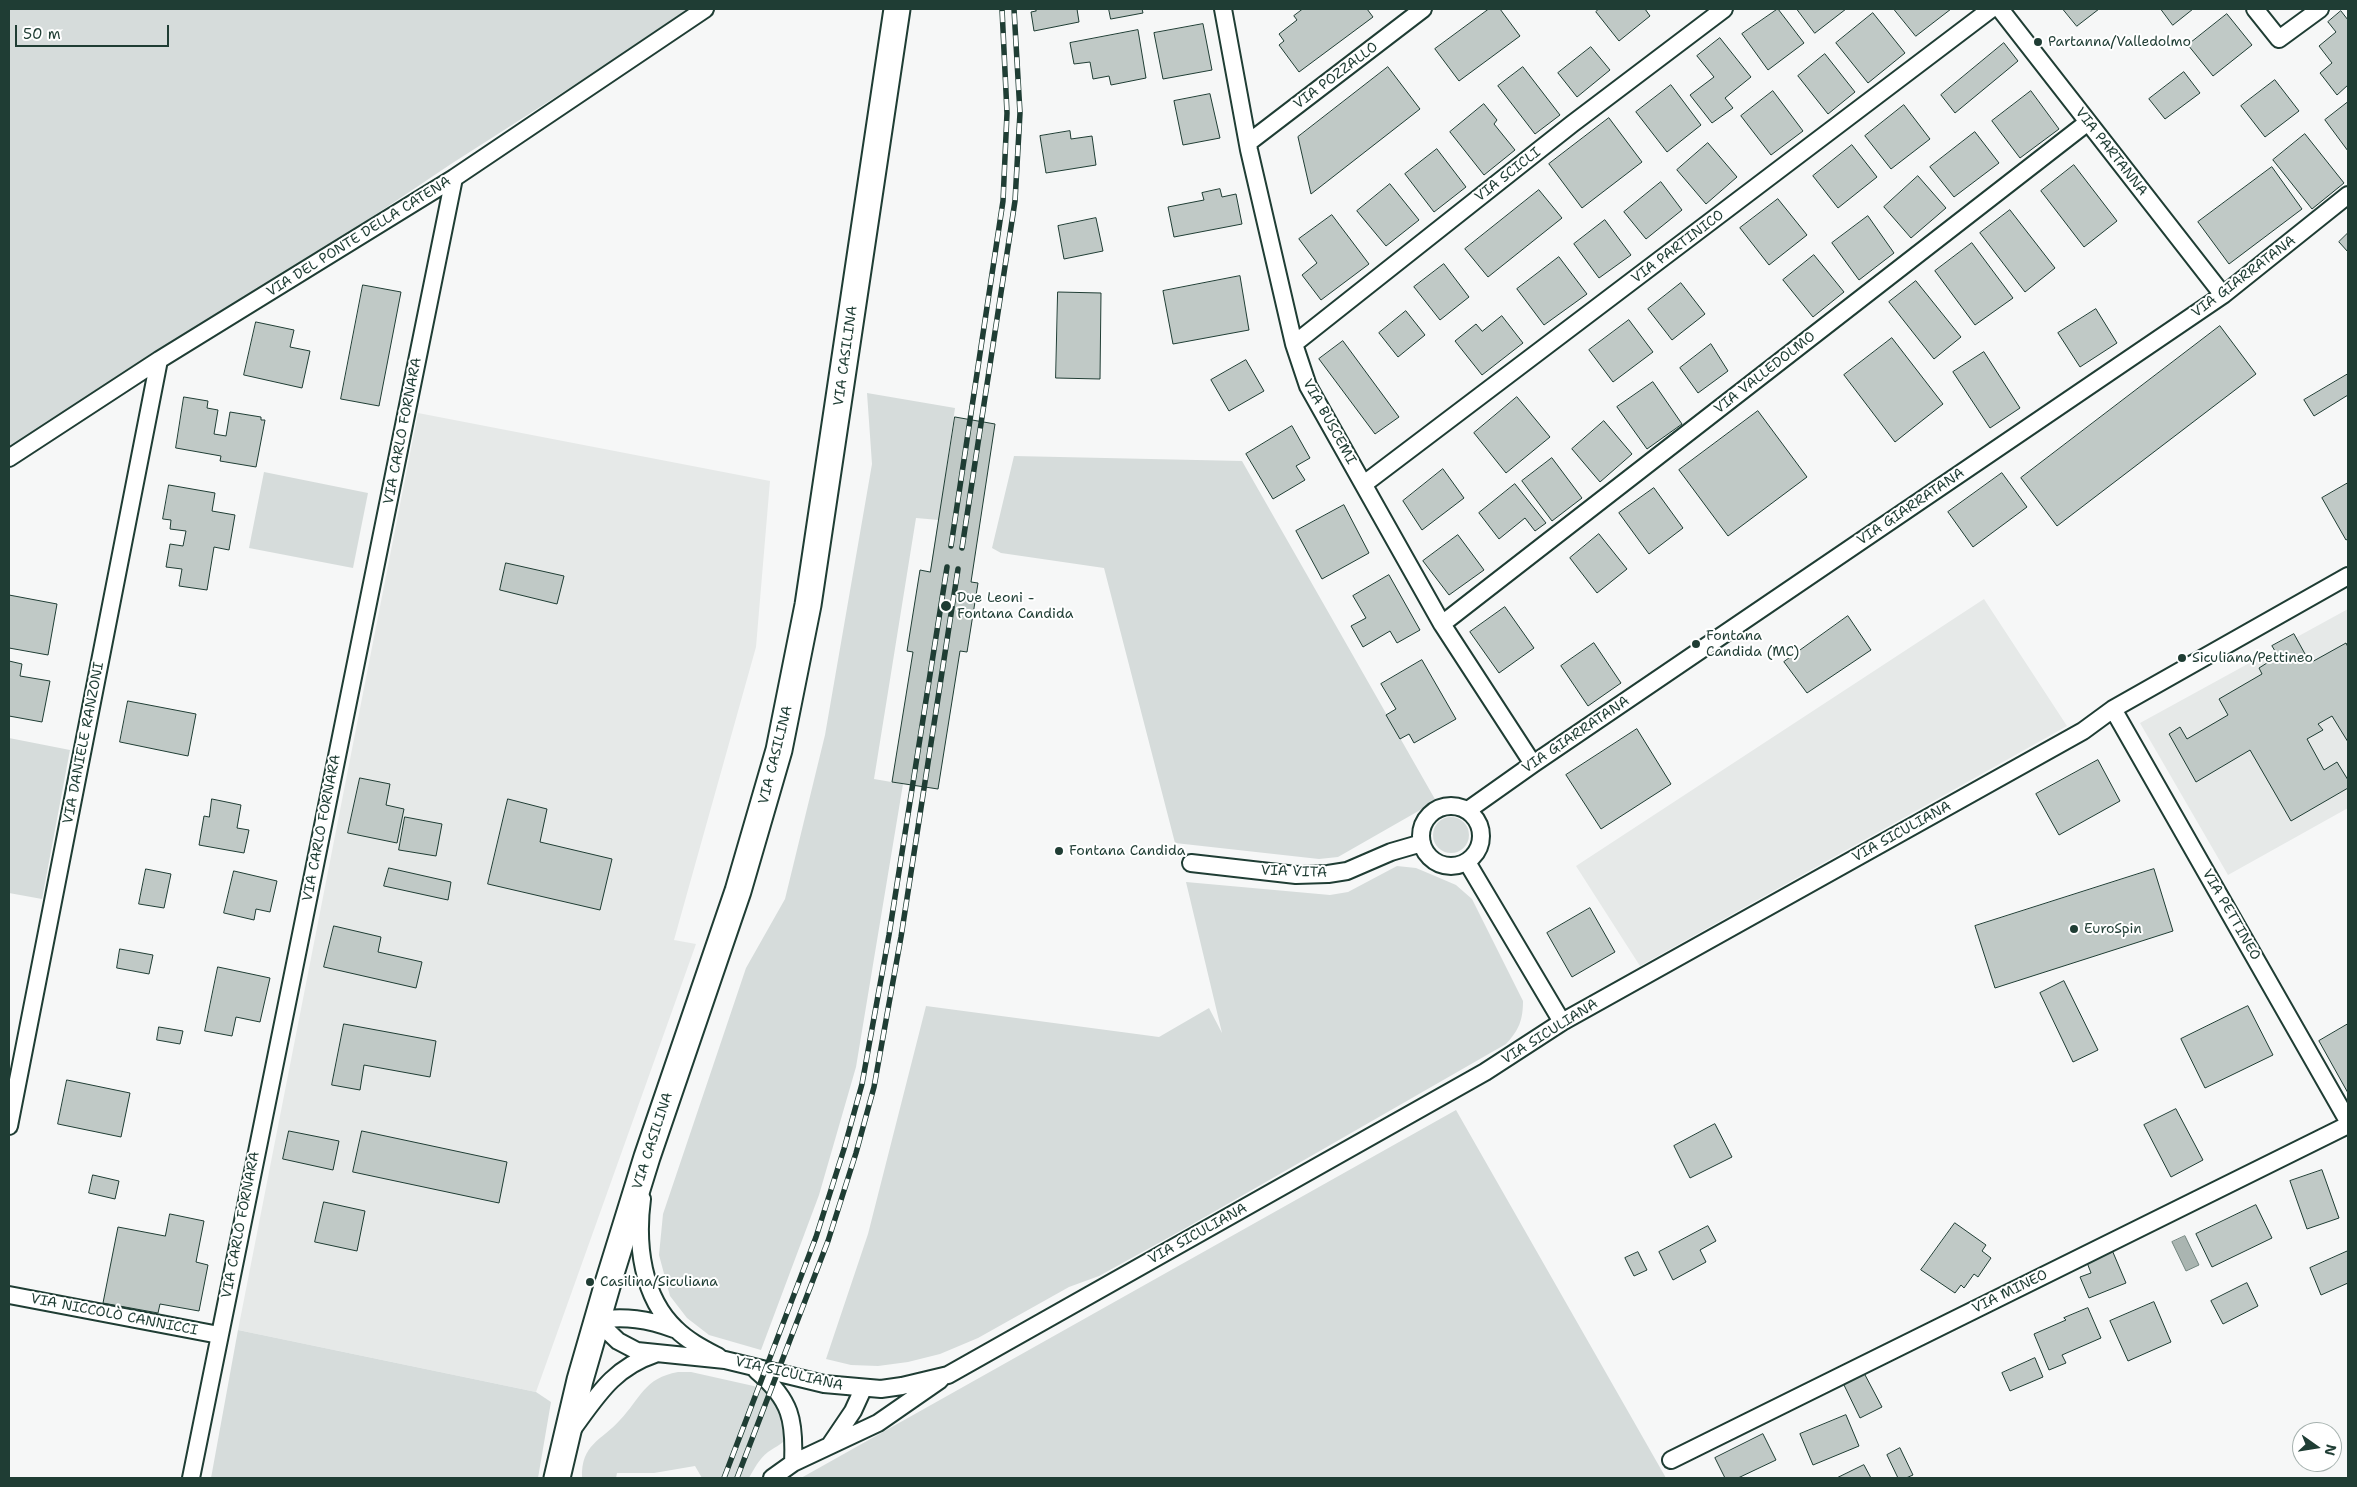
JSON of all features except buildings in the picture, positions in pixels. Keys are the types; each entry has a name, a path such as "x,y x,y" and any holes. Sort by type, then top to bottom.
{"main road":[{"name":"VIA CASILINA","path":"557,1478 596,1320 647,1157 738,891 769,785 791,694 828,481 897,9"}],"street":[{"name":"VIA DEL PONTE DELLA CATENA","path":"9,458 159,360 454,178 705,9"},
{"name":"VIA BUSCEMI","path":"1223,9 1248,143 1294,344 1314,399 1442,624 1533,764"},
{"name":"VIA POZZALLO","path":"1248,143 1424,9"},
{"name":"VIA SCICLI","path":"1294,344 1572,124 1724,9"},
{"name":"VIA PARTINICO","path":"1364,484 1991,9"},
{"name":"VIA PARTANNA","path":"2000,9 2223,295"},
{"path":"2255,9 2279,39 2320,9"},
{"name":"VIA VALLEDOLMO","path":"1442,624 2088,122"},
{"name":"VIA CARLO FORNARA","path":"190,1478 454,178"},
{"name":"VIA GIARRATANA","path":"1468,810 2223,295 2348,195"},
{"name":"VIA DANIELE RANZONI","path":"9,1126 159,360"},
{"name":"VIA SICULIANA","path":"725,1360 806,1381 863,1389 893,1388 948,1375 1485,1072 1562,1022 2083,731 2113,709 2348,576"},
{"name":"VIA PETTINEO","path":"2113,709 2348,1123"},
{"path":"1453,805 1468,810 1479,825 1481,838 1478,849 1467,862 1456,866 1441,865 1432,860 1422,844 1421,830 1424,822 1436,809 1453,805"},
{"name":"VIA VITA","path":"1191,863 1296,875 1328,874 1347,871 1390,852 1422,844"},
{"path":"1467,862 1562,1022"},
{"name":"VIA MINEO","path":"1671,1460 2348,1123"},
{"path":"647,1157 640,1221 646,1280 666,1319 677,1330 700,1346 725,1360"},
{"name":"VIA NICCOLÒ CANNICCI","path":"9,1295 219,1335"},
{"path":"596,1320 623,1317 636,1318 650,1320 677,1330"},
{"path":"596,1320 610,1335 626,1347 655,1354 725,1360"},
{"path":"565,1440 614,1376 634,1362 655,1354"},
{"path":"754,1368 774,1385 787,1404 794,1428 793,1463"},
{"path":"772,1478 793,1463 886,1418 948,1375"},
{"path":"830,1445 853,1411 863,1389"}],"shaded area":[{"path":"9,9 693,9 451,164 9,458"},
{"path":"867,393 955,408 939,520 916,518 874,779 903,784 856,1067 819,1195 761,1350 709,1335 687,1318 670,1296 659,1255 663,1214 746,968 785,899 825,735 872,464"},
{"path":"418,413 770,481 756,647 674,940 696,944 536,1392 238,1330"},
{"path":"1014,456 1242,461 1436,801 1338,857 1319,859 1175,843 1104,568 1001,553 992,548"},
{"path":"264,472 368,493 353,568 249,548"},
{"path":"1984,599 2067,726 1640,966 1576,866"},
{"path":"2348,609 2348,808 2228,875 2140,723"},
{"path":"9,738 70,750 42,899 9,893"},
{"path":"1451,817 1464,822 1469,835 1464,848 1451,853 1438,848 1433,835 1438,822"},
{"path":"1397,866 1416,868 1456,885 1472,899 1523,1001 1519,1024 1506,1044 1184,1229 1099,1276 1069,1287 978,1338 940,1354 908,1362 878,1366 851,1365 826,1359 868,1234 926,1006 1159,1037 1209,1008 1222,1033 1186,882 1330,895 1348,892"},
{"path":"1456,1110 1666,1478 801,1478"},
{"path":"2185,1236 2199,1265 2186,1271 2172,1242"},
{"path":"238,1330 536,1392 551,1402 538,1478 211,1478"},
{"path":"678,1372 691,1372 767,1389 775,1395 790,1434 782,1443 762,1458 749,1478 702,1478 695,1466 654,1473 617,1473 616,1478 582,1478 585,1458 594,1444 620,1420 650,1384 667,1375"}],"railway":[{"path":"951,546 1003,201 1007,113 1002,9"},
{"path":"962,548 1015,201 1020,113 1014,9"},
{"path":"724,1478 816,1237 862,1084 889,935 947,567"},
{"path":"737,1478 828,1241 856,1153 874,1087 901,937 958,569"}],"place":[{"name":"Partanna/Valledolmo","path":"2038,42"},
{"name":"Due Leoni - Fontana Candida","path":"946,606"},
{"name":"Fontana Candida (MC)","path":"1696,644"},
{"name":"Siculiana/Pettineo","path":"2182,658"},
{"name":"Fontana Candida","path":"1059,851"},
{"name":"EuroSpin","path":"2074,929"},
{"name":"Casilina/Siculiana","path":"590,1282"}]}
